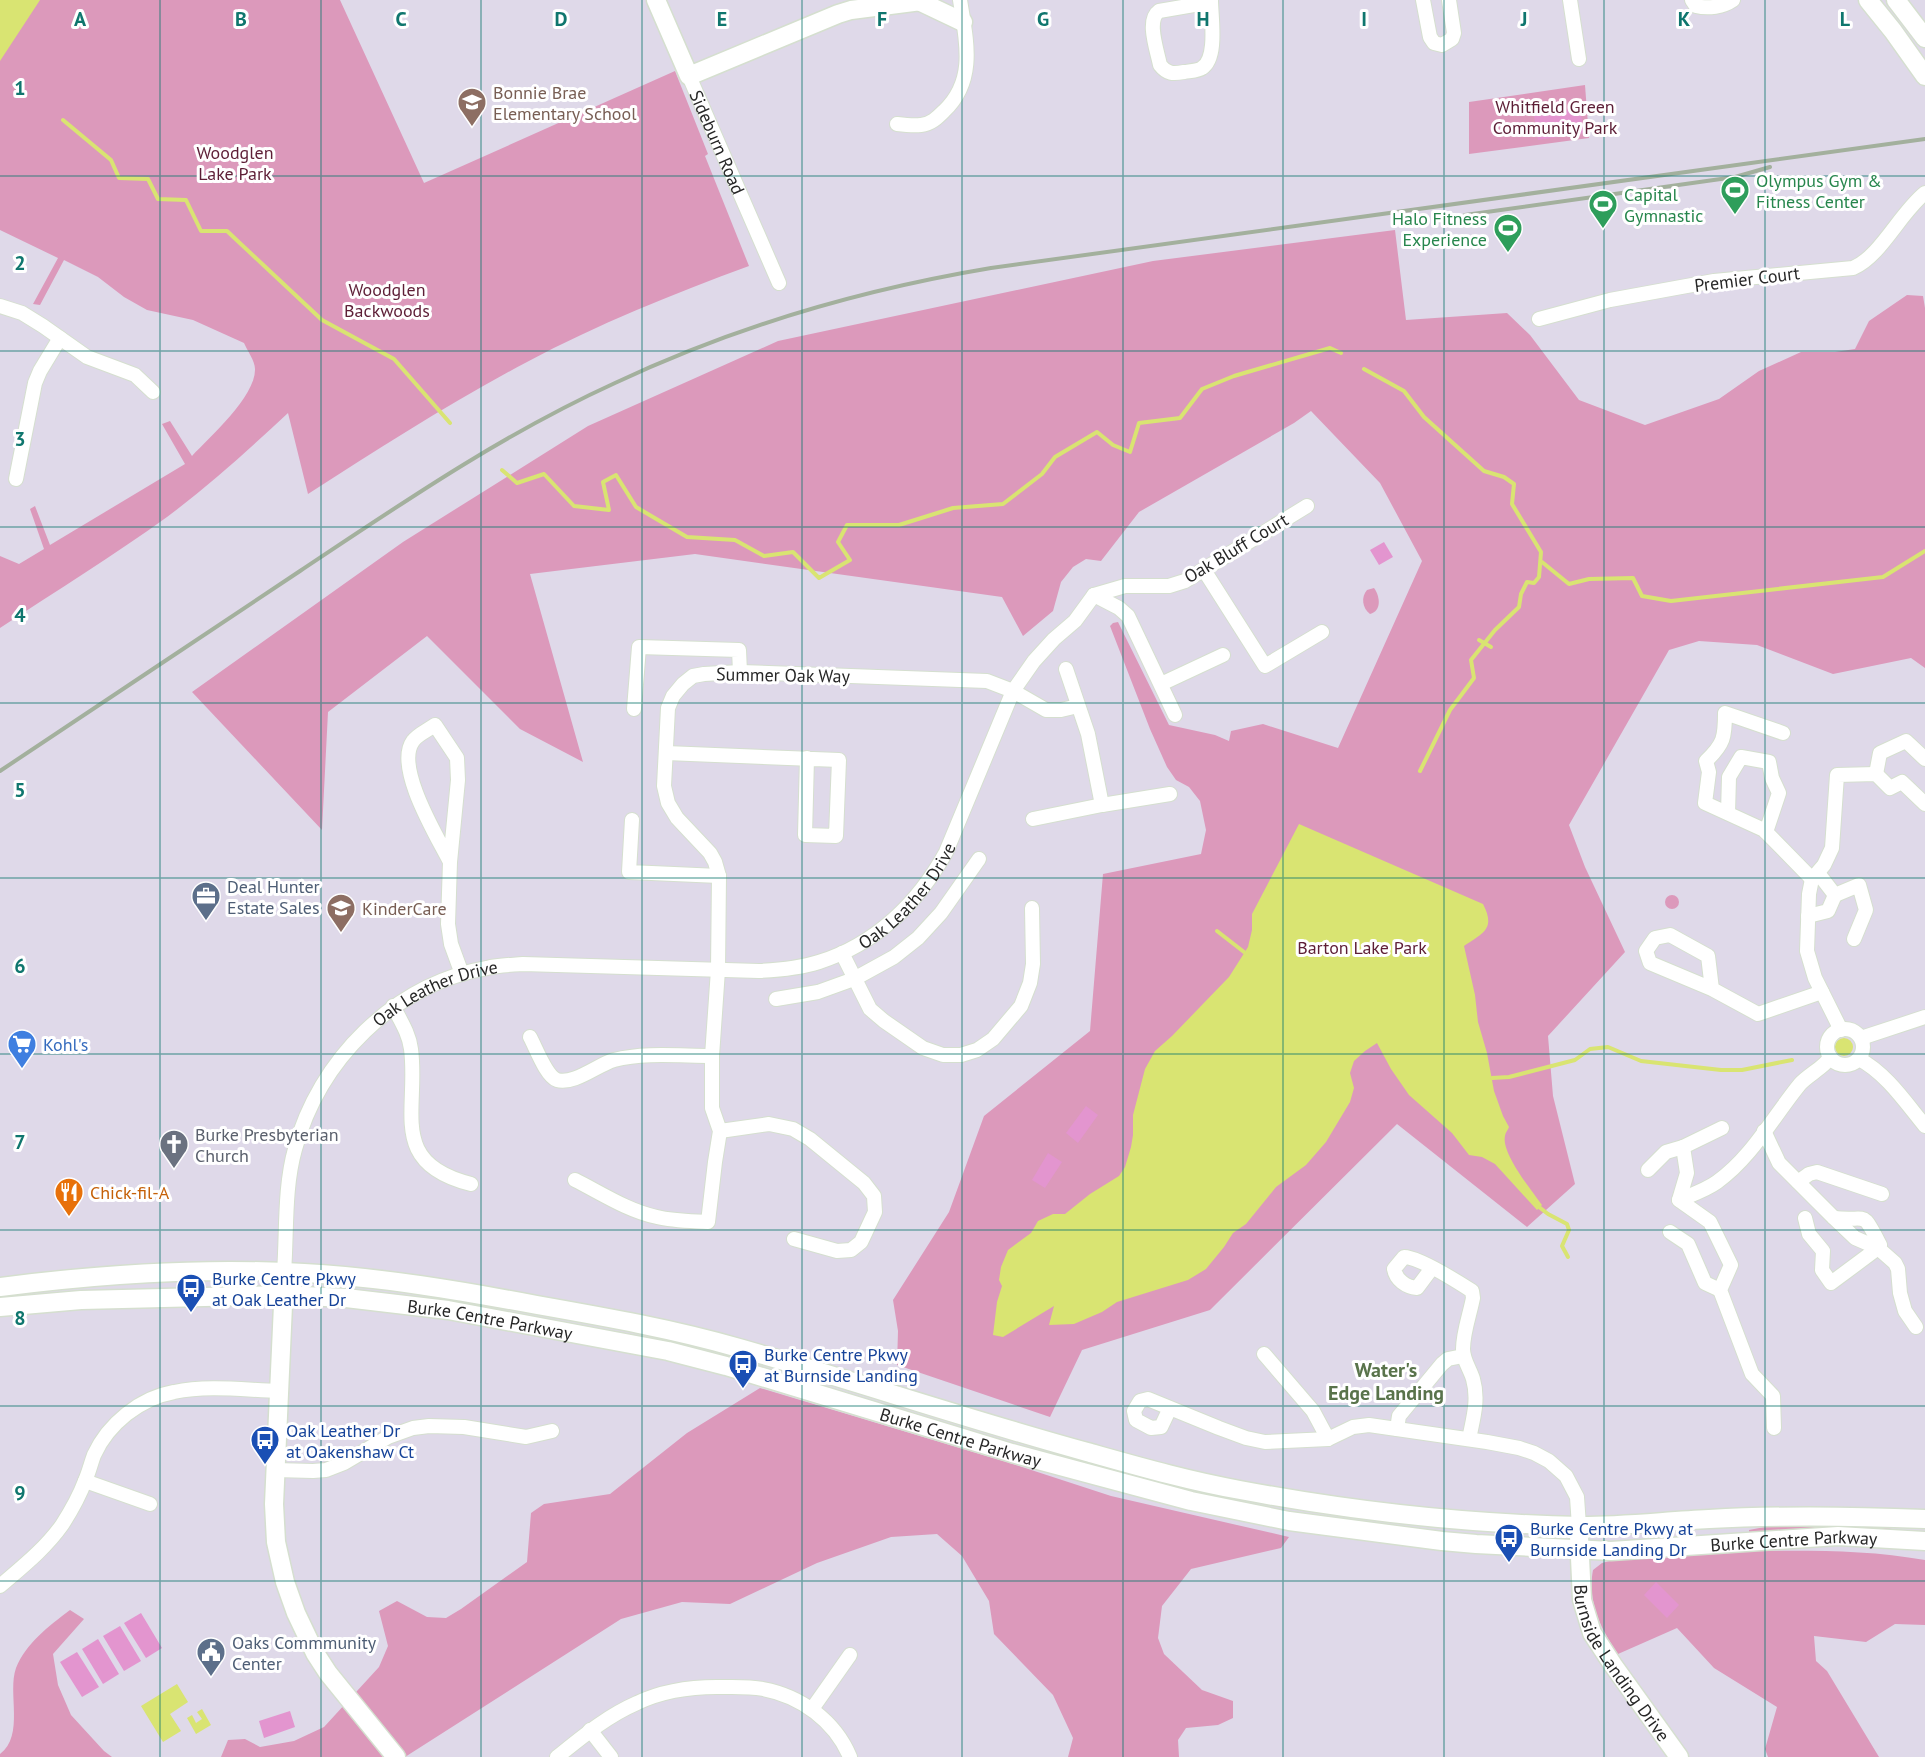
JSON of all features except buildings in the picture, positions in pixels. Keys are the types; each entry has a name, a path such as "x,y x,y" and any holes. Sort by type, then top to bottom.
{"main road":[{"name":"Sideburn Road","path":"656,0 689,76"},
{"path":"689,76 852,10 868,0"},
{"path":"1868,0 1925,76"},
{"path":"1896,0 1925,38"},
{"path":"852,10 925,1 963,22"},
{"name":"Burke Centre Parkway","path":"0,1287 66,1278 128,1274 284,1272 345,1277 470,1293 665,1329 737,1347 1034,1437 1125,1462 1235,1489 1342,1507 1433,1517 1579,1526 1794,1517 1866,1516 1925,1519"},
{"name":"Oak Leather Drive","path":"284,1272 274,1504 276,1542 285,1582 308,1641 328,1672 396,1757"},
{"name":"Burke Centre Parkway","path":"0,1307 131,1298 283,1295 346,1298 448,1310 668,1351 726,1366 1095,1476 1235,1511 1299,1523 1476,1544 1611,1551 1838,1536 1925,1541"},
{"name":"Burnside Landing Drive","path":"1579,1526 1581,1600 1592,1633 1679,1757"}],"street":[{"path":"897,124 920,125 931,122 949,107 959,93 966,75 967,54 960,0"},
{"path":"1423,0 1430,37 1434,42 1442,45 1452,39 1454,33 1449,0"},
{"path":"1570,0 1579,59"},
{"path":"1692,0 1696,6 1705,8 1727,4 1733,0"},
{"path":"1211,1 1212,52 1209,62 1202,69 1173,74 1164,70 1160,65 1152,22 1154,14 1159,11 1211,1"},
{"name":"Sideburn Road","path":"689,76 779,283"},
{"name":"Premier Court","path":"1539,319 1610,300 1714,281 1852,268 1863,263 1873,253 1910,207 1925,193"},
{"path":"0,306 21,313 94,360 127,370 153,393"},
{"path":"16,479 35,383 60,338"},
{"name":"Oak Bluff Court","path":"1094,595 1125,586 1169,586 1185,581 1307,506"},
{"path":"1204,570 1265,666 1322,632"},
{"path":"1094,595 1119,608 1128,616 1175,715"},
{"name":"Oak Leather Drive","path":"284,1272 289,1182 294,1151 302,1127 318,1092 342,1058 359,1036 393,1006 428,986 487,968 523,964 759,971 818,963 864,942 905,911 937,870 1013,691 1034,661 1075,621 1094,595"},
{"path":"634,709 639,647 739,650 740,672"},
{"path":"1161,684 1223,655"},
{"path":"1066,669 1088,734 1102,805"},
{"name":"Summer Oak Way","path":"720,1131 712,1108 712,1056 718,970 719,876 710,853 677,818 668,803 664,786 668,708 683,684 693,676 740,672 987,681 1013,691 1046,710 1061,710 1078,706"},
{"path":"1783,733 1725,713 1725,734 1717,750 1706,761 1709,772 1705,803 1766,832 1835,895"},
{"path":"450,862 416,797 408,758 413,740 435,725 457,758 458,780 450,862 448,924 451,945 462,974"},
{"path":"1876,774 1880,753 1906,741 1925,759"},
{"path":"666,753 807,758 838,760 836,836 805,835 807,758"},
{"path":"1728,813 1729,777 1741,757 1769,762 1772,778 1779,793 1766,832"},
{"path":"1841,1030 1815,978 1807,951 1808,916 1815,876 1824,866 1832,849 1837,776 1876,774 1890,788 1902,782 1925,804"},
{"path":"1033,819 1170,794"},
{"path":"632,820 629,872 719,876"},
{"path":"776,999 818,992 854,979 894,957 918,938 941,913 979,859"},
{"path":"1808,916 1827,911 1835,895 1859,885 1866,910 1854,939"},
{"path":"842,953 870,1009 923,1048 943,1055 961,1055 977,1050 993,1039 1021,1006 1030,983 1033,964 1032,908"},
{"path":"1712,989 1708,956 1670,935 1656,938 1646,951 1650,963 1712,989 1758,1014 1822,992"},
{"path":"393,1006 409,1036 411,1050 410,1120 414,1140 423,1158 436,1169 453,1179 471,1184"},
{"path":"1861,1038 1925,1017"},
{"path":"1841,1030 1853,1031 1861,1038 1863,1049 1859,1059 1844,1065 1830,1057 1828,1042 1833,1034 1841,1030"},
{"path":"530,1037 548,1073 554,1079 565,1081 613,1060 639,1056 712,1056"},
{"path":"1679,1200 1714,1184 1729,1173 1746,1156 1802,1082 1828,1062 1830,1057"},
{"path":"1859,1059 1870,1064 1925,1126"},
{"path":"575,1180 637,1211 655,1217 708,1222 720,1131 769,1124 793,1129 810,1139 864,1183 874,1196 875,1212 861,1242 851,1250 837,1251 794,1239"},
{"path":"1648,1170 1666,1152 1683,1147 1722,1128"},
{"path":"1764,1131 1779,1163 1855,1238 1878,1248 1895,1263 1905,1311 1916,1327"},
{"path":"1679,1200 1687,1173 1683,1147"},
{"path":"1798,1182 1809,1174 1817,1172 1882,1194"},
{"path":"1679,1200 1710,1222 1731,1265 1720,1290"},
{"path":"1805,1218 1809,1234 1823,1251 1822,1270 1831,1283 1880,1245 1867,1221 1861,1217 1834,1218"},
{"path":"1670,1232 1688,1244 1705,1282 1720,1290 1752,1374 1773,1396 1774,1428"},
{"path":"1432,1268 1472,1291 1473,1298 1462,1346 1463,1356 1473,1379 1476,1394 1475,1411 1468,1439"},
{"path":"1264,1354 1313,1411 1328,1439"},
{"path":"1397,1429 1399,1416 1442,1364 1448,1359 1463,1356"},
{"path":"0,1586 44,1546 61,1527 78,1498 94,1455 109,1432 127,1414 151,1399 173,1392 197,1389 278,1391"},
{"path":"1170,1408 1219,1428 1265,1442 1328,1439 1353,1427 1363,1425 1519,1448 1549,1461 1566,1476 1577,1497 1579,1526"},
{"path":"275,1470 313,1472 326,1470 344,1463 388,1437 413,1428 464,1427 526,1437 552,1431"},
{"path":"85,1481 150,1504"},
{"path":"812,1709 850,1655"},
{"path":"557,1757 590,1730 638,1702 666,1693 697,1687 735,1687 764,1689 795,1699 812,1709 838,1736 850,1757"},
{"path":"590,1730 611,1757"}],"green space":[{"name":"Woodglen Lake Park","path":"0,0 340,0 424,183 675,71 708,154 705,156 749,266 636,310 554,348 443,409 308,494 288,413 214,480 167,517 0,628 0,556 19,564 44,549 30,509 35,506 50,545 185,464 162,424 170,421 192,456 231,416 248,391 253,380 255,366 244,343 193,320 147,310 124,297 98,277 64,260 40,305 33,304 58,258 0,230"},
{"name":"Whitfield Green Community Park","path":"1585,85 1589,138 1469,154 1469,102"},
{"path":"1580,108 1584,133 1538,140 1534,115"},
{"name":"Barton Lake Park","path":"1395,230 1406,320 1507,313 1530,335 1579,400 1645,425 1719,399 1759,371 1801,352 1835,352 1855,349 1869,321 1907,295 1923,296 1925,308 1925,668 1911,658 1833,674 1757,645 1699,641 1669,650 1569,825 1585,867 1625,952 1548,1036 1553,1096 1575,1184 1527,1227 1397,1124 1210,1310 1082,1350 1050,1417 897,1365 898,1331 893,1300 949,1212 984,1116 1090,1031 1103,874 1201,854 1206,830 1200,801 1189,787 1176,780 1167,767 1110,626 1118,622 1169,725 1215,735 1229,741 1231,731 1263,724 1338,748 1422,561 1380,483 1311,411 1139,512 1101,561 1086,559 1073,567 1061,582 1053,611 1023,636 1002,597 695,554 530,574 583,762 520,729 427,636 328,712 322,830 192,692 403,542 588,426 778,341 1153,261"},
{"path":"1384,542 1393,557 1379,565 1370,550"},
{"path":"1374,588 1379,603 1377,610 1370,614 1365,609 1363,599 1367,590"},
{"path":"1672,895 1677,897 1679,902 1677,907 1672,909 1667,907 1665,902 1667,897"},
{"path":"1086,1106 1098,1115 1078,1143 1066,1133"},
{"path":"1048,1153 1062,1162 1045,1188 1032,1180"},
{"path":"760,1388 1111,1496 1289,1537 1281,1548 1191,1569 1162,1606 1158,1638 1164,1654 1202,1690 1233,1701 1233,1718 1218,1725 1186,1728 1178,1740 1179,1757 1068,1757 1073,1738 1053,1695 994,1634 989,1601 962,1556 937,1534 891,1537 817,1563 730,1604 682,1602 621,1619 405,1757 221,1757 228,1740 245,1739 260,1747 294,1741 324,1727 379,1667 388,1646 379,1611 397,1601 427,1617 446,1618 527,1562 531,1513 544,1504 610,1494 687,1433"},
{"path":"1775,1525 1892,1525 1892,1528 1868,1531 1749,1532 1749,1530"},
{"path":"1726,1551 1850,1552 1925,1560 1925,1625 1895,1624 1866,1642 1814,1636 1816,1661 1827,1671 1879,1757 1768,1757 1765,1749 1777,1707 1714,1668 1677,1628 1618,1654 1597,1615 1592,1593 1593,1570 1602,1563 1617,1559"},
{"path":"1656,1582 1679,1605 1667,1618 1644,1595"},
{"path":"70,1610 84,1619 53,1654 58,1685 71,1715 112,1757 0,1757 12,1736 14,1678 20,1659 46,1629"},
{"path":"141,1613 162,1648 146,1658 124,1623"},
{"path":"120,1626 141,1661 124,1671 103,1636"},
{"path":"98,1639 119,1674 103,1684 82,1649"},
{"path":"77,1652 99,1687 82,1697 60,1662"},
{"path":"290,1711 295,1727 264,1738 259,1721"}],"shaded area":[{"path":"0,0 40,0 0,61"},
{"path":"1299,824 1483,904 1488,919 1486,930 1464,946 1475,995 1478,1022 1494,1091 1509,1127 1505,1134 1508,1152 1518,1172 1542,1205 1537,1210 1495,1164 1482,1157 1469,1155 1452,1133 1409,1095 1377,1043 1354,1061 1350,1073 1354,1088 1350,1102 1326,1142 1306,1165 1276,1187 1246,1224 1233,1233 1206,1269 1188,1280 1117,1302 1102,1312 1074,1324 1049,1325 1054,1306 1003,1337 993,1335 997,1302 1002,1286 999,1280 1001,1267 1008,1250 1031,1233 1038,1221 1053,1214 1065,1214 1090,1194 1119,1176 1125,1167 1131,1147 1133,1115 1145,1069 1155,1051 1229,977 1248,947 1252,930 1252,914"},
{"path":"1840,1038 1848,1038 1853,1043 1851,1054 1840,1056 1835,1051 1835,1043"},
{"path":"177,1684 188,1702 170,1714 181,1731 163,1742 141,1706"},
{"path":"202,1709 211,1725 196,1734 187,1718 192,1715 196,1723 202,1719 197,1712"}],"waterway":[{"path":"63,120 111,160 119,178 148,179 158,199 186,200 201,231 227,231 322,320 394,359 450,423"},
{"path":"502,470 517,483 544,474 574,506 609,510 603,482 616,475 636,507 687,537 735,540 764,556 793,552 819,578 850,560 838,542 847,525 899,525 953,508 1003,504 1042,474 1055,457 1097,432 1113,445 1130,452 1139,423 1180,418 1202,389 1234,376 1330,348 1341,353"},
{"path":"1364,369 1404,391 1424,417 1484,471 1504,477 1514,484 1512,504 1541,552 1539,577 1534,583 1527,582 1521,594 1519,607 1495,630 1471,660 1474,678 1450,710 1420,771"},
{"path":"1542,562 1569,584 1589,579 1633,578 1642,596 1671,601 1883,577 1925,551"},
{"path":"1479,640 1491,647"},
{"path":"1217,931 1244,952"},
{"path":"1492,1078 1509,1077 1575,1060 1590,1049 1608,1047 1641,1061 1721,1070 1742,1070 1792,1060"},
{"path":"1539,1207 1567,1224 1569,1230 1562,1246 1568,1257"}],"railway":[{"path":"0,771 376,520 493,447 573,403 615,383 752,327 894,287 991,268 1925,139"},
{"path":"1465,215 1735,177 1770,167"}],"place":[{"name":"Bonnie Brae Elementary School","path":"472,128"},
{"name":"Olympus Gym & Fitness Center","path":"1735,216"},
{"name":"Capital Gymnastic","path":"1603,230"},
{"name":"Halo Fitness Experience","path":"1508,254"},
{"name":"Deal Hunter Estate Sales","path":"206,922"},
{"name":"KinderCare","path":"341,934"},
{"name":"Kohl's","path":"22,1070"},
{"name":"Burke Presbyterian Church","path":"174,1170"},
{"name":"Chick-fil-A","path":"69,1218"},
{"name":"Burke Centre Pkwy at Oak Leather Dr","path":"191,1314"},
{"name":"Burke Centre Pkwy at Burnside Landing","path":"743,1390"},
{"name":"Oak Leather Dr at Oakenshaw Ct","path":"265,1466"},
{"name":"Burke Centre Pkwy at Burnside Landing Dr","path":"1509,1564"},
{"name":"Oaks Commmunity Center","path":"211,1678"}],"district":[{"name":"Water's Edge Landing","path":"1386,1382"}],"park label":[{"name":"Woodglen Backwoods","path":"387,299"}]}
